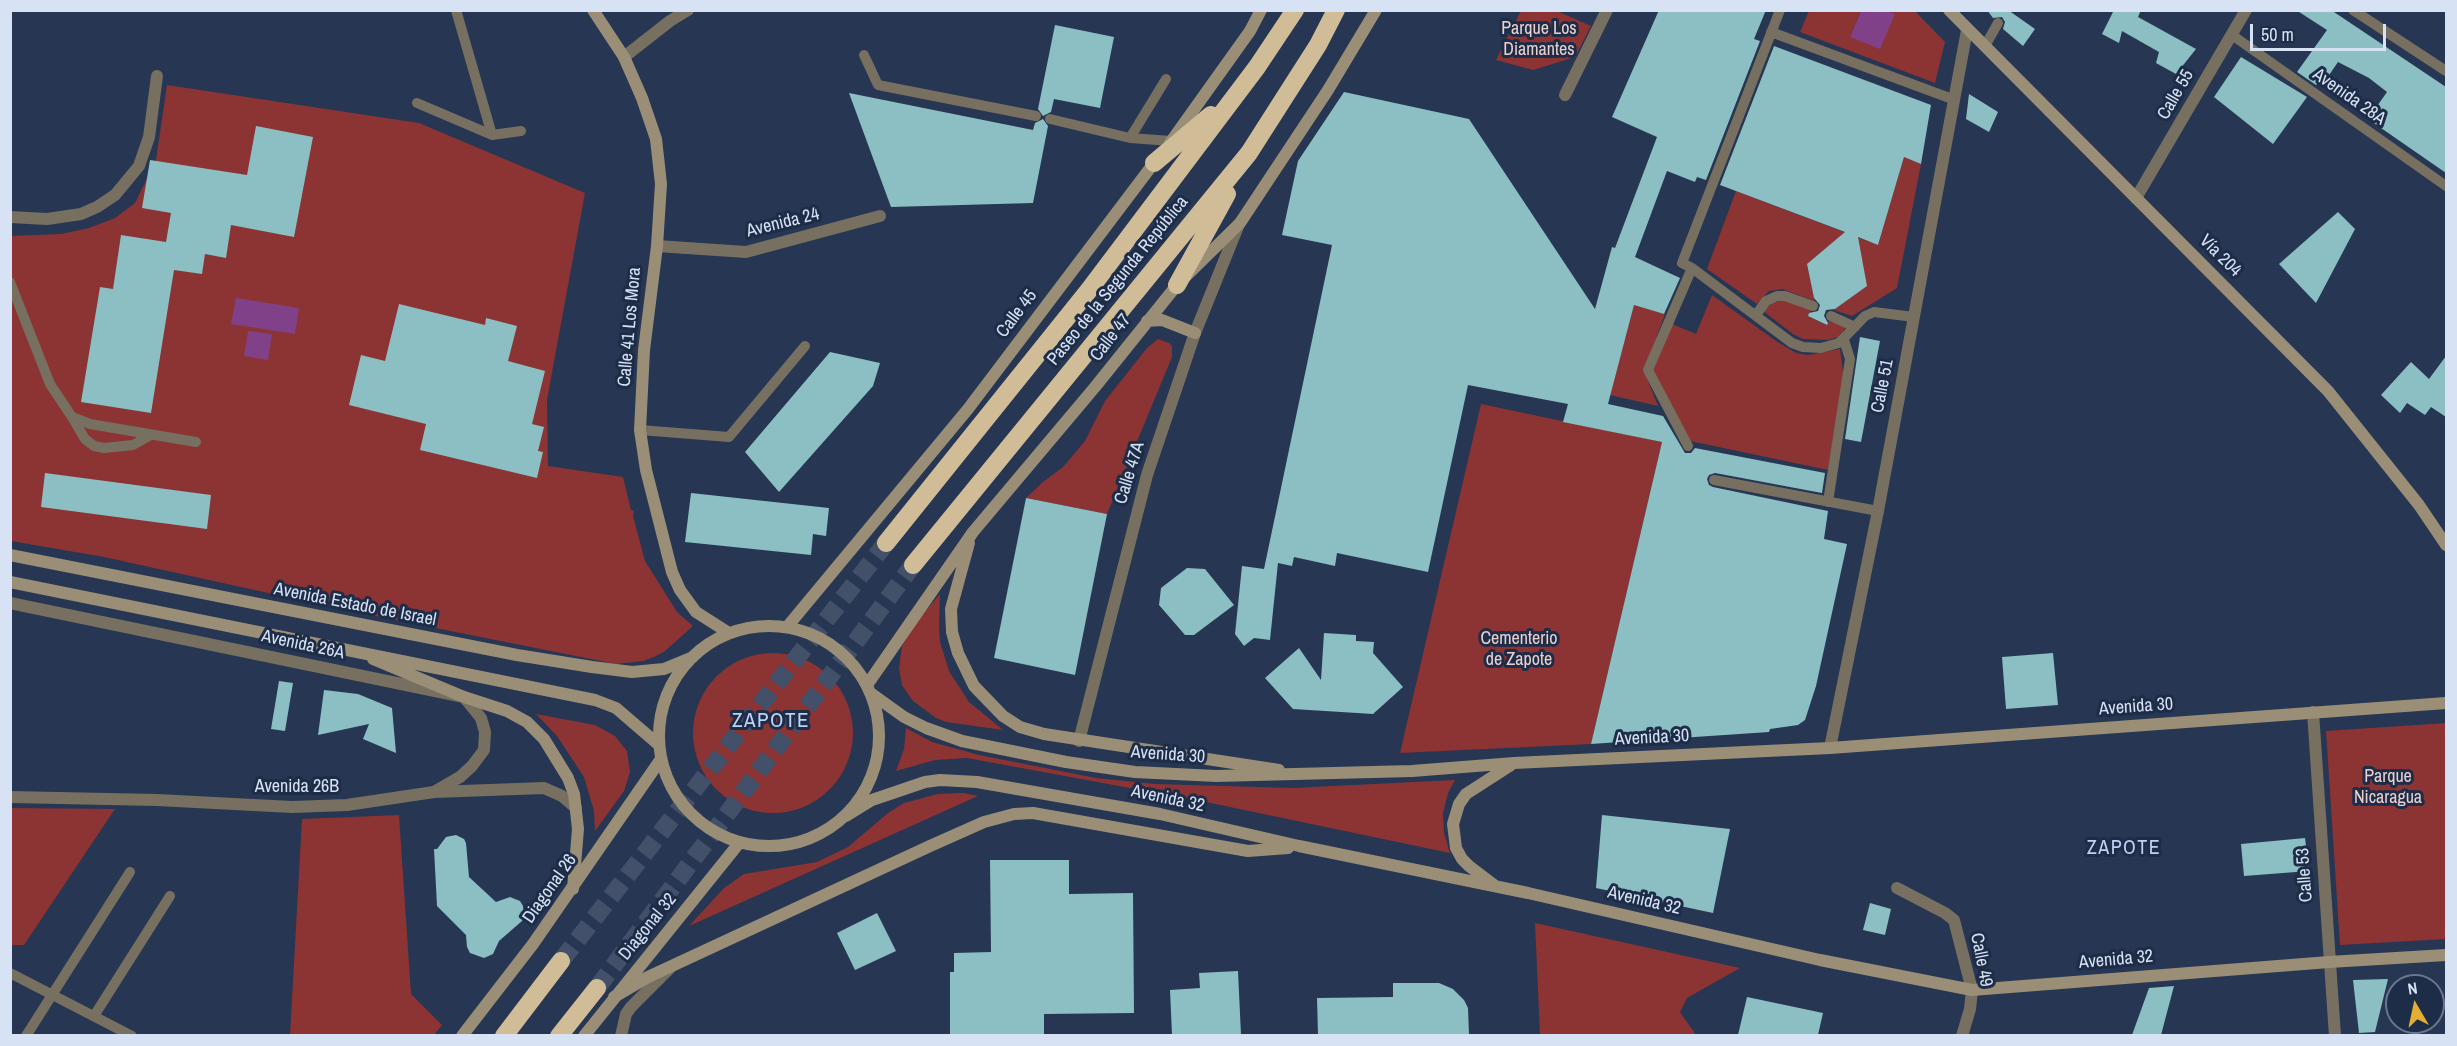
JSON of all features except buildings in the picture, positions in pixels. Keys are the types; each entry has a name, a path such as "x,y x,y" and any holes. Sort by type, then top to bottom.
{"highway":[{"name":"Paseo de la Segunda República","path":"886,543 1089,290 1236,95 1295,10"},
{"name":"Paseo de la Segunda República","path":"913,565 1249,153 1318,45 1336,10"},
{"path":"1155,163 1236,95"},
{"path":"1177,285 1249,153"},
{"path":"504,1035 561,961"},
{"path":"559,1035 597,988"}],"main road":[{"name":"Calle 41 Los Mora","path":"593,10 624,57 642,98 656,139 661,184 657,246 644,350 640,430 646,470 672,572 680,590 696,612 729,633"},
{"name":"Calle 45","path":"787,627 968,409 1155,163 1250,31 1261,10"},
{"name":"Calle 47","path":"870,690 973,532 1177,285 1240,223 1322,100 1376,10"},
{"name":"Vía 204","path":"1949,10 1961,15 1967,30 2328,391 2418,505 2446,545"},
{"path":"1148,321 1162,320 1195,333"},
{"path":"973,532 951,609 952,632 974,686 1003,716 1020,727 1079,741 1243,763 1273,768 1291,774"},
{"name":"Avenida Estado de Israel","path":"10,555 517,655 592,667 632,672 654,670 664,669 693,657"},
{"path":"10,582 347,648 595,700 616,708 659,745"},
{"path":"693,657 710,643 729,633 768,626 787,627 807,633 834,647 856,668 870,690 880,738 876,766 864,793 846,816"},
{"path":"347,648 464,697 507,711 527,722 544,739 568,777 576,808 578,848 573,889"},
{"name":"Avenida 32","path":"693,657 670,688 661,716 659,745 661,759 676,796 689,812 704,825 740,842 768,846 796,843 823,832 872,800 911,786 933,781 977,782 1160,814 1820,960 1972,990 2446,955"},
{"name":"Avenida 30","path":"870,690 904,717 926,729 962,741 1135,772 1216,776 1413,771 1514,763 1830,748 2446,703"},
{"name":"Diagonal 26","path":"462,1035 573,889 661,759"},
{"path":"1498,887 1469,867 1462,859 1455,848 1453,824 1459,804 1466,794 1514,763"},
{"path":"614,997 672,966 930,846 984,822 1014,814 1033,813 1248,851 1299,846"},
{"name":"Diagonal 32","path":"584,1035 740,842"}],"street":[{"path":"624,57 688,10"},
{"path":"1565,95 1606,10"},
{"name":"Calle 55","path":"2136,198 2247,10"},
{"name":"Calle 51","path":"1830,748 1878,511 1967,30"},
{"path":"10,217 47,219 81,214 115,195 138,166 149,137 158,76"},
{"name":"Avenida 24","path":"657,246 746,252 880,216"},
{"name":"Calle 47A","path":"1079,741 1147,475 1195,333 1240,223"},
{"name":"Avenida 26A","path":"10,603 464,697"},
{"path":"434,792 460,777 484,750 485,732 481,718 464,697"},
{"name":"Calle 53","path":"2313,712 2335,1035"},
{"name":"Avenida 26B","path":"10,797 157,800 292,807 347,805 434,792 544,788 562,796 576,808"},
{"name":"Calle 49","path":"1897,888 1946,913 1954,920 1972,990 1970,1009 1962,1035"},
{"path":"621,1035 626,1014 631,1007 672,966"}],"lane":[{"path":"456,10 492,135"},
{"path":"1780,10 1682,263 1692,268 1792,343 1803,347 1821,348 1844,340 1865,316 1874,312 1914,317"},
{"path":"2353,10 2446,70"},
{"path":"1984,46 1998,23"},
{"path":"1771,32 1955,100"},
{"name":"Avenida 28A","path":"2232,35 2446,186"},
{"path":"864,54 878,85 1036,116"},
{"path":"1130,138 1166,79"},
{"path":"417,103 492,135 521,131"},
{"path":"1050,119 1130,138 1171,141"},
{"path":"1689,446 1648,370 1692,268"},
{"path":"10,282 50,384 85,439 94,446 104,448 133,445 151,435"},
{"path":"1756,315 1766,301 1778,296 1785,296 1812,306"},
{"path":"1831,316 1854,327"},
{"path":"1828,502 1850,359 1844,340"},
{"path":"640,430 729,436 805,346"},
{"path":"72,417 90,424 196,442"},
{"path":"1714,480 1878,511"},
{"path":"26,1035 130,872"},
{"path":"94,1016 170,896"},
{"path":"10,973 132,1035"},
{"path":"107,1035 113,1025"}],"green space":[{"name":"Parque Los Diamantes","path":"1521,11 1557,11 1591,26 1575,57 1533,70 1496,60"},
{"path":"1809,11 1861,11 1850,37 1894,14 1887,11 1915,11 1945,42 1935,83 1800,32"},
{"path":"167,85 419,123 585,193 547,400 548,466 623,477 631,510 634,511 633,516 645,561 677,612 693,626 665,651 654,657 643,661 616,664 355,612 104,557 11,541 10,236 61,234 89,228 115,218 135,203 156,160"},
{"path":"1904,157 1921,164 1897,288 1852,316 1834,310 1866,286 1835,241 1807,264 1815,301 1782,289 1769,291 1757,304 1707,269 1736,191 1878,245"},
{"path":"1712,295 1796,353 1808,355 1840,349 1844,380 1828,470 1690,441 1653,370 1672,324 1696,334"},
{"path":"1786,300 1811,309 1808,316 1826,325 1830,319 1846,327 1838,337 1828,340 1803,339 1763,311 1773,302"},
{"path":"1634,305 1665,314 1644,371 1658,406 1610,395"},
{"path":"1158,339 1172,346 1172,357 1107,514 1026,498 1063,467 1085,441 1105,401 1147,348"},
{"name":"Cementerio de Zapote","path":"1481,404 1662,442 1591,744 1400,753"},
{"path":"940,594 940,642 949,671 969,702 1003,730 946,722 936,718 913,701 902,685 899,668 902,646 917,621"},
{"path":"773,653 804,659 829,677 847,702 853,733 847,764 829,789 804,807 773,813 742,807 717,789 699,764 693,733 699,702 717,677 742,659"},
{"path":"536,714 595,725 615,736 627,751 630,772 624,791 595,831 594,811 584,777 557,736"},
{"name":"Parque Nicaragua","path":"2446,723 2446,939 2340,945 2326,731"},
{"path":"906,728 932,742 979,755 1096,778 1155,784 1293,788 1455,780 1448,793 1443,813 1444,833 1450,853 1206,802 967,758 935,760 896,771 904,749"},
{"path":"963,793 978,796 689,926 724,888 744,874 817,862 848,847 888,813 904,803 938,794"},
{"path":"10,808 115,809 24,945 11,945"},
{"path":"399,815 411,994 442,1025 434,1035 290,1035 302,819"},
{"path":"1535,923 1740,968 1687,998 1680,1012 1696,1035 1540,1035"}],"shaded area":[{"path":"1861,11 1887,11 1895,14 1880,49 1850,37"},
{"path":"236,298 299,308 295,334 231,324"},
{"path":"248,331 272,334 268,360 244,356"}],"tunnel":[{"path":"561,961 886,543"},
{"path":"597,988 913,565"}],"district":[{"name":"ZAPOTE","path":"771,721"},
{"name":"ZAPOTE","path":"2124,849"}]}
